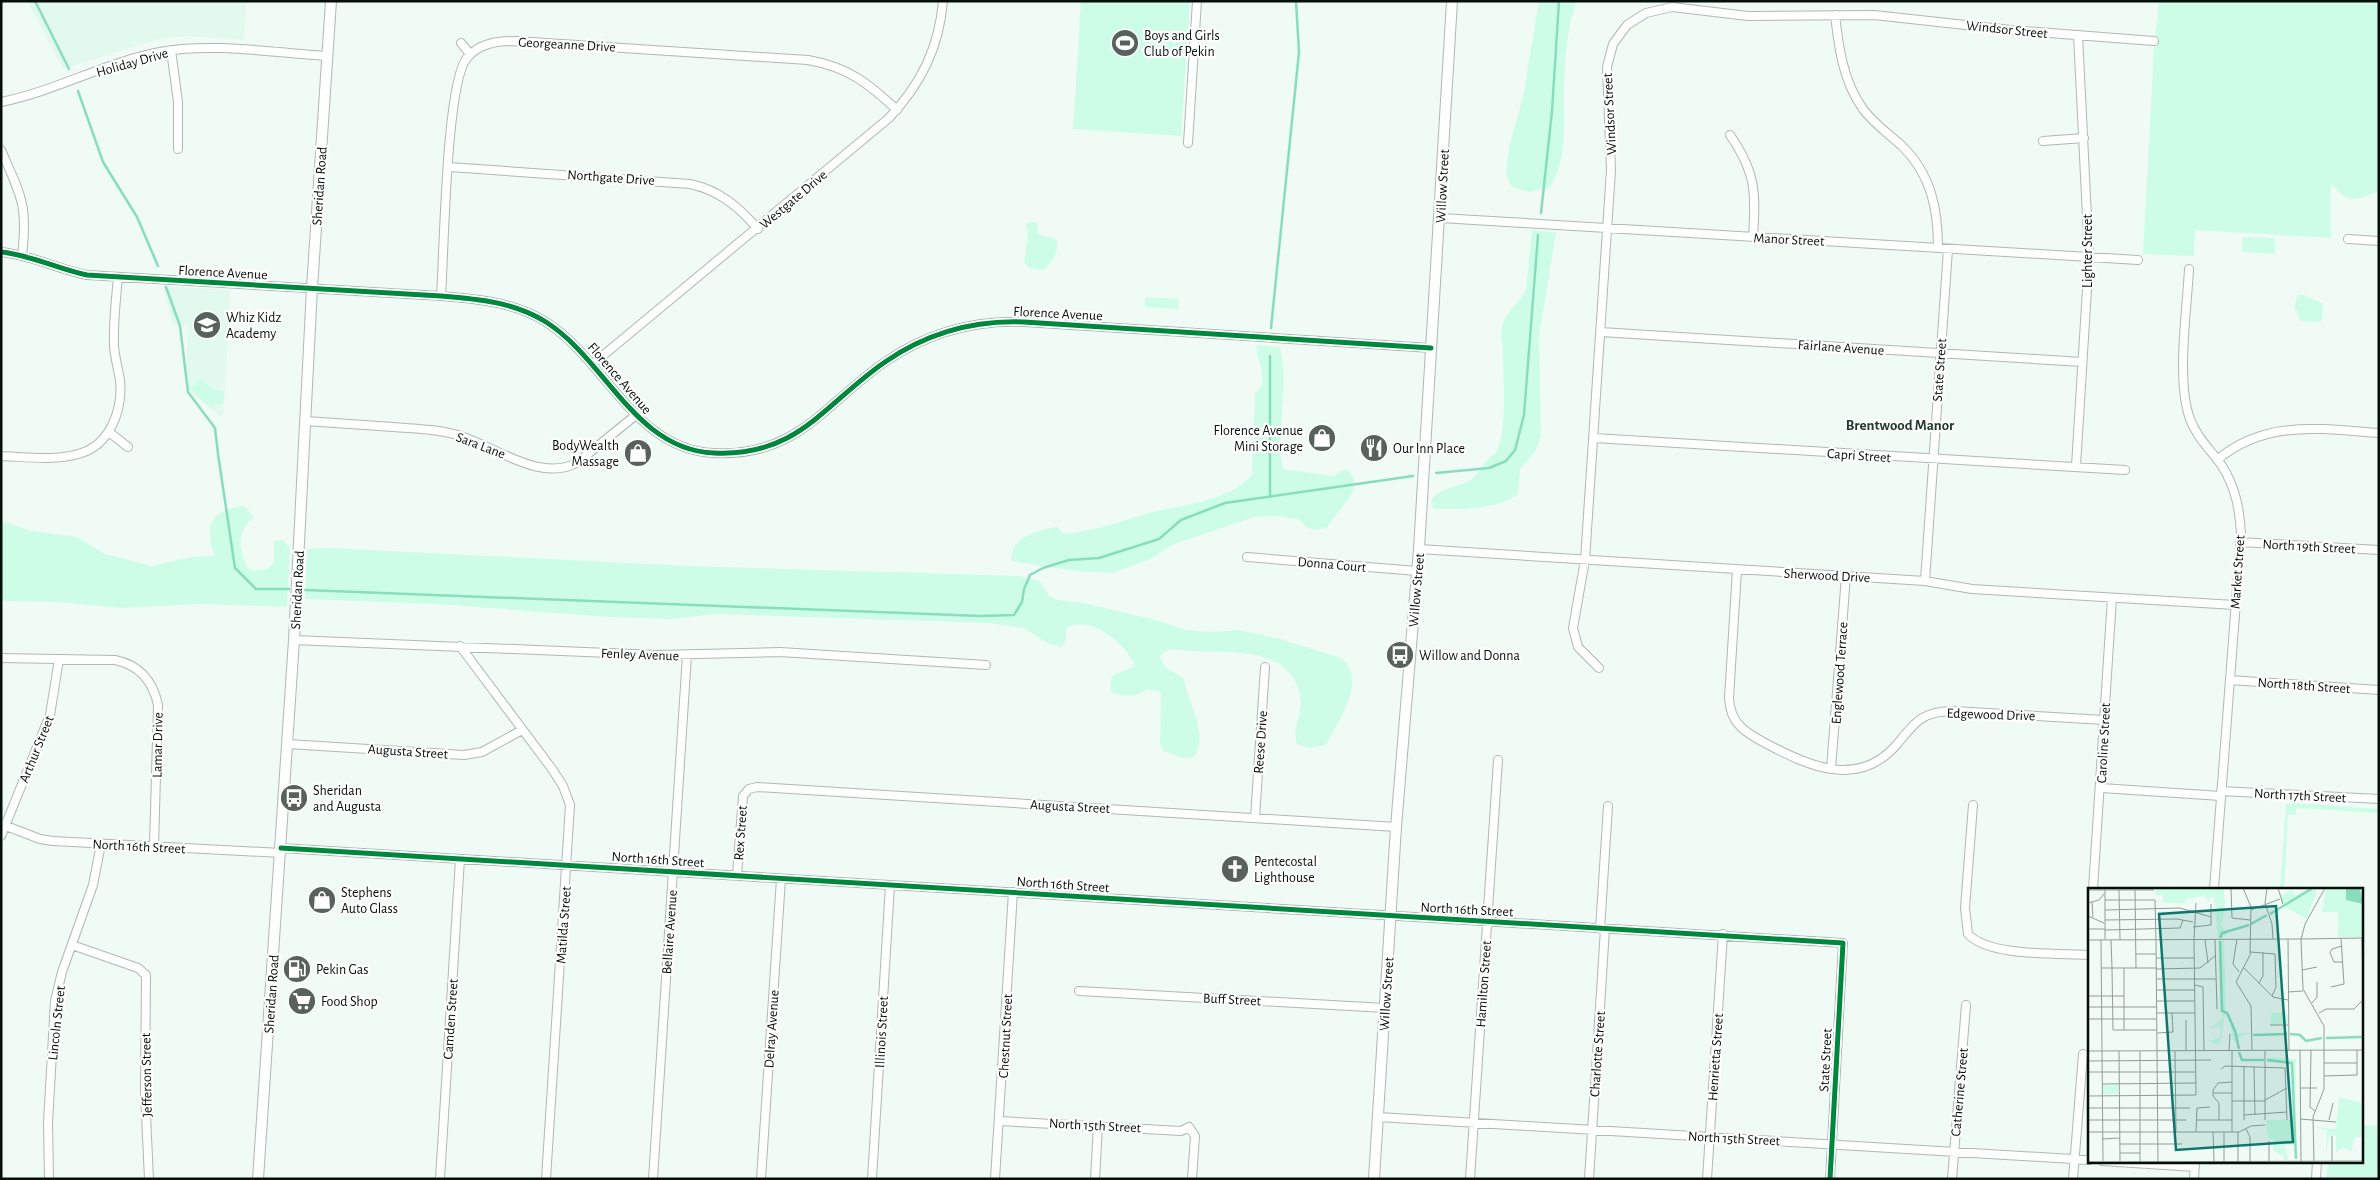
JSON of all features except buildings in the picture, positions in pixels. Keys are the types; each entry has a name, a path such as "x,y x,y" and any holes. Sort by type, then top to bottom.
{"street":[{"name":"Sheridan Road","path":"258,1179 288,744 312,288 331,1"},
{"name":"Westgate Drive","path":"594,363 869,137 897,110 921,79 930,60 940,30 943,1"},
{"path":"1188,143 1197,1"},
{"name":"Willow Street","path":"1374,1179 1396,827 1419,549 1452,1"},
{"name":"Windsor Street","path":"1599,668 1578,647 1573,634 1585,560 1601,332 1612,148 1607,67 1613,44 1627,26 1646,13 1672,7 1748,16 1874,15 2154,41"},
{"path":"1836,15 1842,66 1858,102 1870,117 1908,153 1928,182 1936,209 1938,248"},
{"name":"Lighter Street","path":"2076,466 2089,257 2078,35"},
{"name":"Georgeanne Drive","path":"470,54 489,44 516,41 808,60 826,63 849,71 868,84 897,110"},
{"path":"441,296 456,83 464,62 470,54 460,43"},
{"name":"Holiday Drive","path":"1,102 32,94 132,60 170,50 205,48 327,56"},
{"path":"170,50 178,102 178,149"},
{"path":"1730,135 1742,153 1752,176 1754,195 1753,237"},
{"path":"2043,141 2084,138"},
{"path":"1,150 23,200 25,224 22,256"},
{"name":"Northgate Drive","path":"449,167 690,184 721,196 742,212 758,229"},
{"name":"Manor Street","path":"1440,218 2138,260"},
{"path":"2348,239 2379,241"},
{"name":"State Street","path":"1925,581 1948,249"},
{"name":"Florence Avenue","path":"1,252 22,256 70,272 118,277 441,296 494,302 525,311 562,333 594,363 636,416 659,435 693,450 735,454 761,450 780,443 802,431 884,363 908,347 941,333 982,323 1034,322 1431,348"},
{"name":"Market Street","path":"2189,269 2184,362 2185,397 2193,427 2229,479 2238,502 2240,542 2214,888"},
{"path":"1,456 48,457 80,454 97,444 109,432 116,417 120,400 120,382 114,347 118,277"},
{"name":"Fairlane Avenue","path":"1601,332 2082,362"},
{"name":"Sara Lane","path":"306,421 446,432 540,469 552,470 568,468 578,462 636,416"},
{"path":"2217,460 2248,440 2281,430 2308,429 2379,433"},
{"path":"109,432 128,447"},
{"name":"Capri Street","path":"1594,438 1933,460 2125,470"},
{"name":"North 19th Street","path":"2240,542 2379,550"},
{"name":"Sherwood Drive","path":"1419,549 1925,581 1972,589 2235,605"},
{"name":"Donna Court","path":"1247,556 1417,571"},
{"name":"Edgewood Drive","path":"1737,570 1729,698 1733,718 1743,731 1811,765 1851,770 1873,762 1892,749 1913,723 1934,712 1954,711 2104,720"},
{"name":"Englewood Terrace","path":"1831,769 1846,576"},
{"name":"Caroline Street","path":"2093,888 2112,598"},
{"name":"Fenley Avenue","path":"294,640 687,655 780,652 986,664"},
{"name":"Matilda Street","path":"460,646 552,769 566,793 570,817 546,1179"},
{"name":"Bellaire Avenue","path":"652,1179 687,655"},
{"name":"Lamar Drive","path":"1,658 125,662 140,671 154,690 159,714 154,846"},
{"name":"Arthur Street","path":"1,836 3,825 50,715 59,659"},
{"name":"Reese Drive","path":"1255,818 1265,667"},
{"name":"North 18th Street","path":"2230,680 2379,690"},
{"name":"Augusta Street","path":"288,744 464,755 482,752 522,730"},
{"name":"Hamilton Street","path":"1470,1179 1498,760"},
{"name":"Augusta Street","path":"745,791 757,787 1396,827"},
{"name":"North 17th Street","path":"2101,788 2379,800"},
{"name":"Rex Street","path":"737,876 745,791"},
{"path":"1972,805 1965,908 1966,930 1972,938 1988,946 2009,950 2088,954"},
{"name":"Charlotte Street","path":"1589,1179 1608,806"},
{"name":"North 16th Street","path":"3,825 40,839 101,844 567,865 1602,929 1723,934 1843,943"},
{"name":"Lincoln Street","path":"49,1179 48,1123 55,1001 93,885 101,844"},
{"name":"Camden Street","path":"440,1179 460,859"},
{"name":"Delray Avenue","path":"761,1179 781,879"},
{"name":"Illinois Street","path":"872,1179 890,884"},
{"name":"Chestnut Street","path":"996,1179 1013,892"},
{"name":"Henrietta Street","path":"1707,1179 1723,934"},
{"name":"State Street","path":"1830,1179 1843,943"},
{"name":"Jefferson Street","path":"72,945 144,971 147,980 145,1094 149,1179"},
{"name":"Buff Street","path":"1079,991 1384,1008"},
{"name":"Catherine Street","path":"1952,1179 1966,1005"},
{"path":"2073,1179 2083,1054"},
{"name":"North 15th Street","path":"1378,1117 2088,1160"},
{"name":"North 15th Street","path":"1000,1121 1181,1131 1189,1127 1195,1136 1192,1179"},
{"path":"1096,1179 1098,1125"},
{"path":"2133,1162 2195,1164 2194,1179"},
{"path":"2316,1179 2317,1162"}],"shaded area":[{"path":"27,1 247,1 244,40 187,36 159,39 63,69"},
{"path":"163,286 231,290 223,419 189,390 186,368 188,326 173,325"}],"green space":[{"path":"1081,1 1190,1 1181,136 1073,129"},
{"path":"1539,1 1576,1 1566,51 1564,134 1559,167 1550,187 1529,192 1512,187 1506,175 1509,148 1523,97"},
{"path":"2159,1 2379,1 2379,192 2352,199 2342,195 2331,183 2331,238 2195,230 2194,256 2143,254 2154,47"},
{"path":"1037,222 1038,234 1056,239 1057,243 1054,256 1044,270 1029,268 1024,262 1028,236 1026,223"},
{"path":"1532,230 1556,232 1539,336 1541,436 1536,450 1520,469 1518,494 1499,503 1477,508 1433,509 1432,499 1436,495 1469,481 1489,458 1496,453 1500,441 1503,417 1504,391 1501,330 1506,316 1521,299 1526,289"},
{"path":"2242,237 2275,238 2275,254 2242,252"},
{"path":"2297,295 2304,295 2323,304 2322,320 2319,322 2301,321 2298,317 2298,311 2294,309"},
{"path":"1145,297 1179,299 1178,309 1145,307"},
{"path":"1256,345 1280,347 1284,377 1281,439 1283,469 1334,476 1345,469 1352,475 1355,482 1350,497 1328,527 1316,530 1307,528 1300,520 1279,516 1254,517 1174,544 1150,559 1112,573 1076,571 1011,561 1015,546 1020,540 1042,530 1057,527 1064,534 1093,529 1153,512 1215,498 1242,485 1252,475 1255,394 1260,389 1263,377"},
{"path":"200,378 212,389 224,392 223,404 214,404 212,409 190,389"},
{"path":"244,506 254,517 244,528 241,540 242,553 247,567 253,571 268,569 274,562 274,541 283,540 290,548 287,607 202,604 120,608 58,602 1,601 1,521 32,531 77,537 105,554 152,566 193,557 215,556 210,536 210,528 213,521 217,515 224,511"},
{"path":"329,548 689,566 1018,576 1040,581 1049,596 1058,600 1088,604 1159,621 1186,630 1210,632 1239,630 1280,639 1341,658 1349,667 1352,678 1351,689 1343,713 1326,745 1308,748 1297,744 1296,731 1301,702 1300,695 1293,677 1281,665 1265,658 1247,654 1173,649 1166,651 1160,656 1162,662 1167,669 1184,679 1199,729 1200,739 1194,757 1182,758 1163,751 1160,744 1161,692 1148,689 1131,696 1112,693 1110,685 1113,676 1135,665 1115,640 1106,633 1086,625 1075,625 1066,628 1066,640 1062,647 1049,644 1024,628 989,623 715,614 671,619 609,617 436,604 305,599 307,549"},
{"path":"2296,803 2379,809 2379,813 2296,808 2296,815 2288,815 2284,888 2280,888 2286,804"},
{"path":"2362,1125 2379,1126 2379,1179 2326,1179 2328,1162 2362,1162"}],"waterway":[{"path":"35,1 69,69"},
{"path":"1271,328 1299,52 1296,1"},
{"path":"1541,213 1552,111 1559,1"},
{"path":"78,91 103,162 137,217 158,266"},
{"path":"1436,473 1489,468 1506,461 1515,450 1524,415 1538,235"},
{"path":"166,287 180,326 188,392 215,428 235,568 256,589 289,589"},
{"path":"1270,356 1270,497"},
{"path":"305,590 980,616 1014,615 1022,602 1024,589 1030,575 1043,568 1069,560 1099,558 1159,539 1181,520 1225,503 1413,476"}],"cycle path":[{"path":"1,252 23,256 87,275 441,296 482,300 508,306 534,315 567,338 623,401 663,437 687,448 714,453 743,452 768,446 789,437 808,425 864,378 901,352 917,343 951,330 987,323 1024,322 1431,348"},
{"path":"281,848 1843,943 1830,1179"}],"place":[{"name":"Boys and Girls Club of Pekin","path":"1125,43"},
{"name":"Whiz Kidz Academy","path":"207,325"},
{"name":"Florence Avenue Mini Storage","path":"1322,438"},
{"name":"Our Inn Place","path":"1374,448"},
{"name":"BodyWealth Massage","path":"638,453"},
{"name":"Willow and Donna","path":"1400,655"},
{"name":"Sheridan and Augusta","path":"294,798"},
{"name":"Pentecostal Lighthouse","path":"1235,869"},
{"name":"Stephens Auto Glass","path":"322,900"},
{"name":"Pekin Gas","path":"297,969"},
{"name":"Food Shop","path":"302,1001"}],"district":[{"name":"Brentwood Manor","path":"1900,425"}]}
